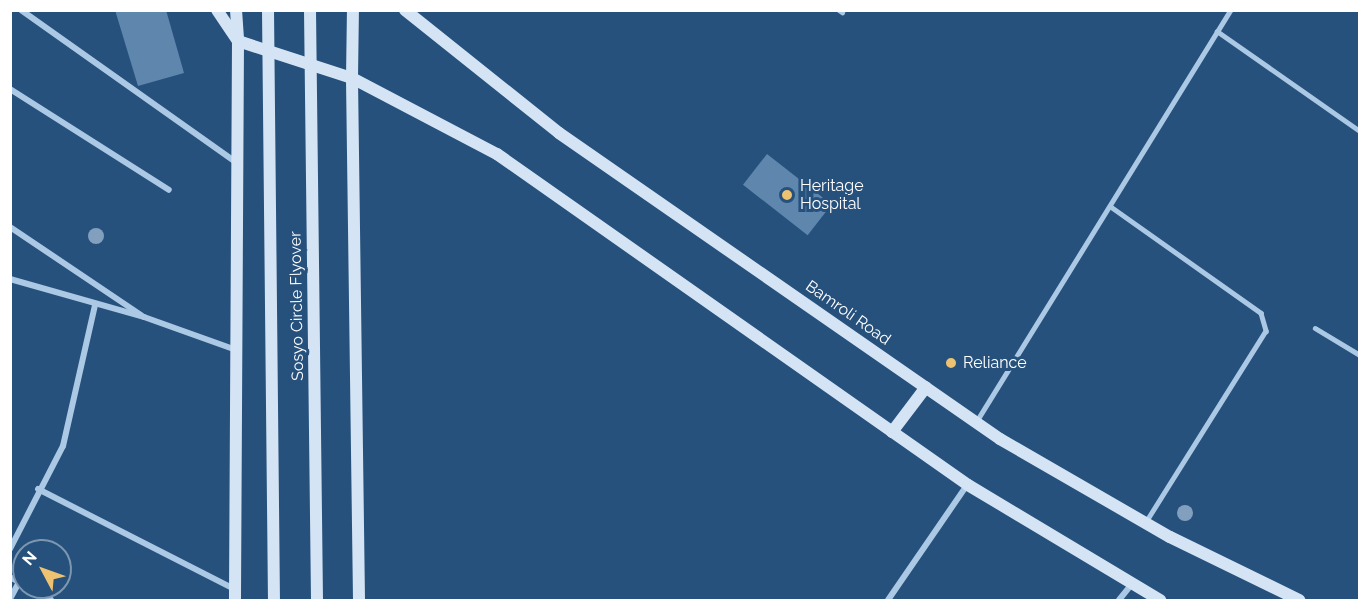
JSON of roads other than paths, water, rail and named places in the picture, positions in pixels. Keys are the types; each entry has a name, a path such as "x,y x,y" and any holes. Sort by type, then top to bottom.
{"street":[{"path":"21,10 236,162"},
{"path":"217,10 238,41 352,78 497,154 968,485 1131,585 1160,600"},
{"path":"38,489 235,595 238,41 236,10"},
{"name":"Sosyo Circle Flyover","path":"268,10 274,600"},
{"name":"Sosyo Circle Flyover","path":"310,10 317,600"},
{"path":"352,10 359,600"},
{"name":"Bamroli Road","path":"405,10 559,133 976,422 1146,523 1299,600"},
{"path":"10,89 169,190"},
{"path":"10,227 144,317"},
{"path":"10,279 95,305 144,317 236,350"},
{"path":"10,549 68,432 95,305"},
{"path":"892,432 926,387"},
{"path":"888,600 968,485"},
{"path":"1119,600 1131,585"}],"lane":[{"path":"976,422 1230,10"},
{"path":"1217,31 1359,131"},
{"path":"1110,206 1261,313 1266,331 1146,523"},
{"path":"1315,328 1359,355"}],"place":[{"name":"Heritage Hospital","path":"787,195"},
{"name":"Reliance","path":"951,363"}]}
